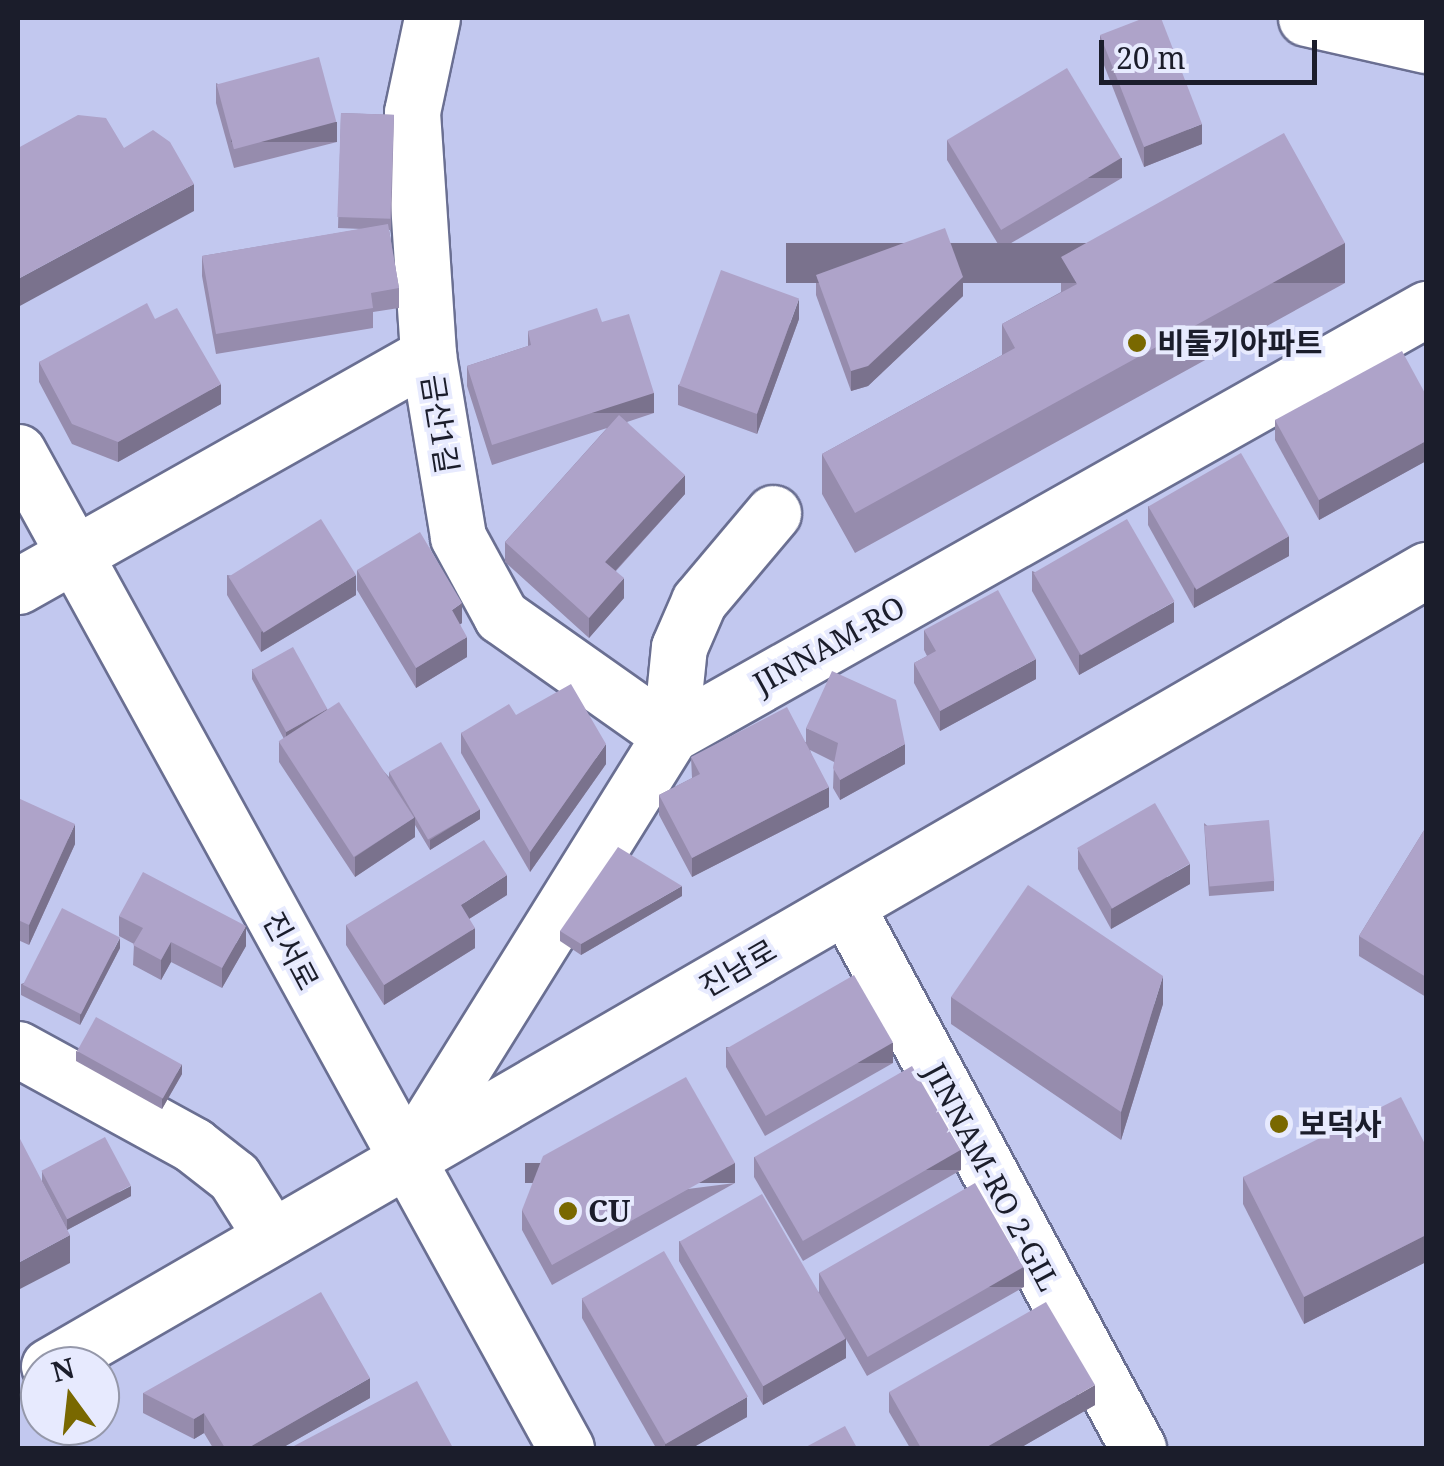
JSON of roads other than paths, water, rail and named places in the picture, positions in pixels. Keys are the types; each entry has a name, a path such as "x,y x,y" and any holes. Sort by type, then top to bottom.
{"street":[{"name":"금산1길","path":"432,18 412,112 428,355 458,536 502,616 670,734"},
{"path":"1306,18 1426,45"},
{"path":"1416,18 1426,45"},
{"name":"JINNAM-RO","path":"405,1162 670,734 1426,309"},
{"path":"18,586 428,355"},
{"name":"진서로","path":"18,452 405,1162 566,1448"},
{"path":"670,734 679,647 699,601 773,514"},
{"name":"진남로","path":"84,1346 1426,570"},
{"name":"JINNAM-RO 2-GIL","path":"846,906 1138,1448"},
{"path":"18,1049 193,1145 234,1178 272,1237"}],"place":[{"name":"비둘기아파트","path":"1137,343"},
{"name":"보덕사","path":"1279,1124"},
{"name":"CU","path":"568,1211"}]}
